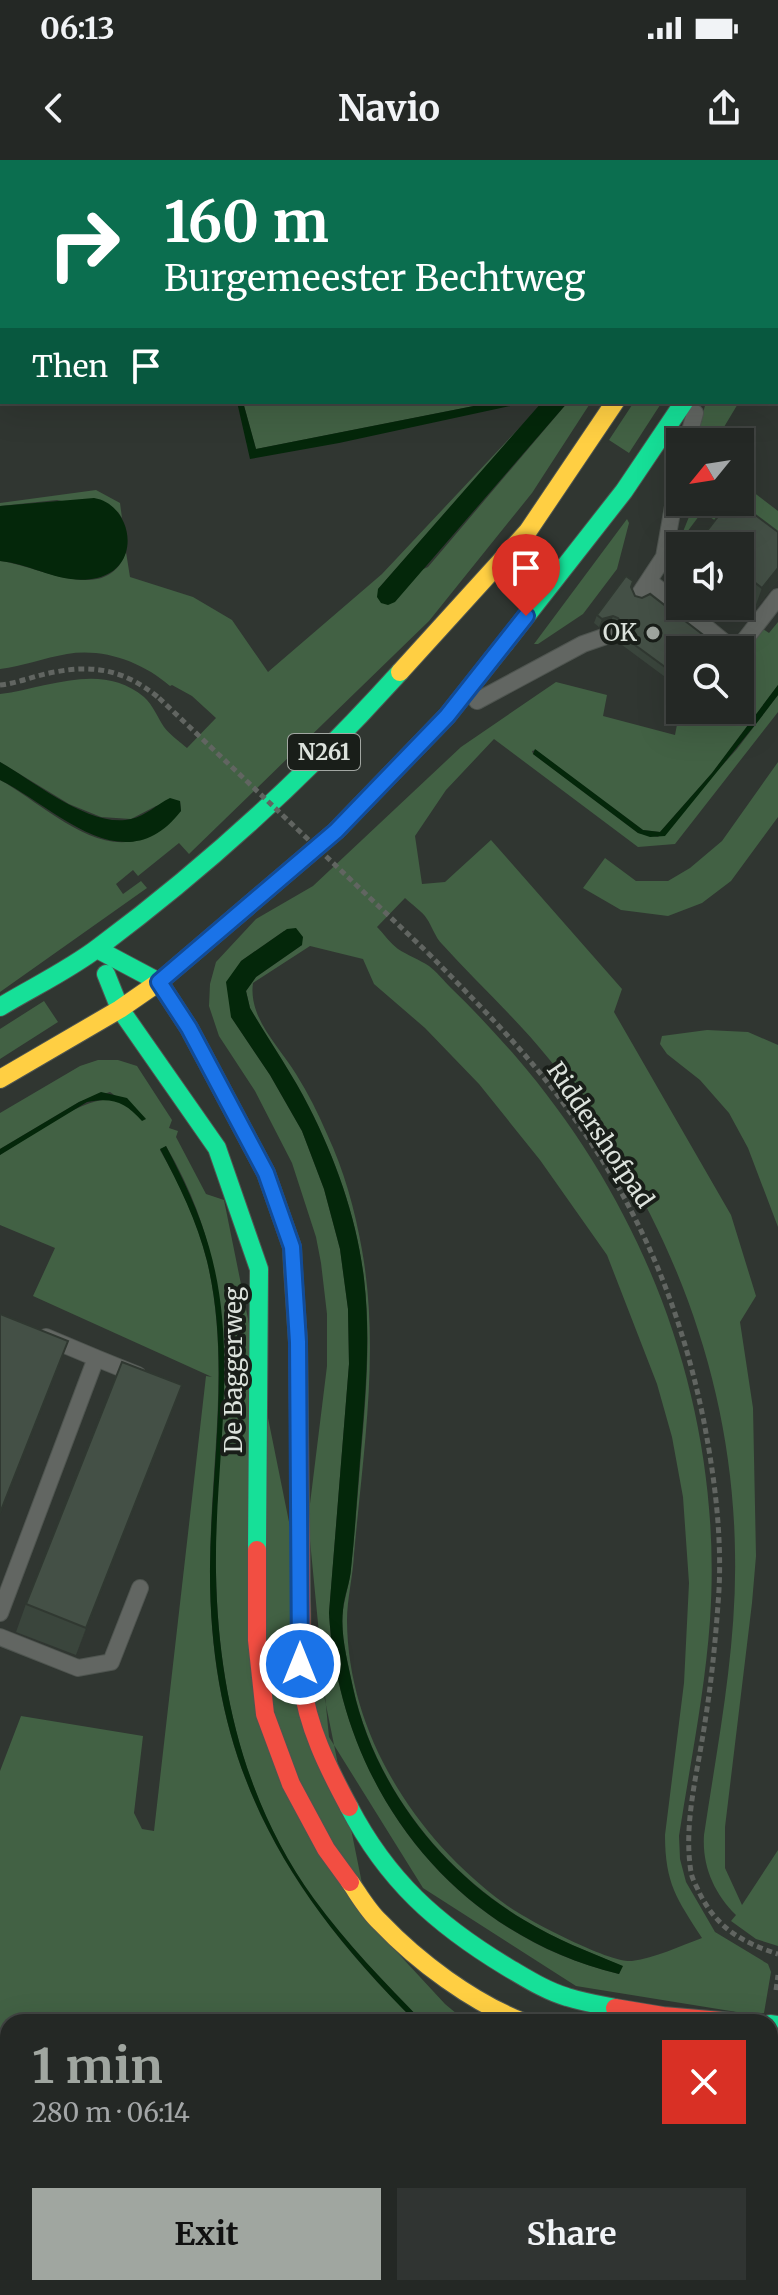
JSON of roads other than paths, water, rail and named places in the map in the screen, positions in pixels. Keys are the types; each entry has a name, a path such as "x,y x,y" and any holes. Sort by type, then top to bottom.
{"street":[{"name":"N261","path":"0,1007 97,949 247,828 362,714 528,531 614,404"},
{"name":"N261","path":"0,1079 120,1009 159,982 336,831 447,716 624,491 683,404"},
{"path":"97,949 159,982 189,1028 266,1173 292,1247 298,1342 300,1664 304,1700 321,1748 356,1818 392,1875 434,1917 487,1954 560,1995 645,2014"},
{"name":"De Baggerweg","path":"97,949 120,1009 217,1148 259,1269 257,1640 265,1714 291,1784 326,1849 378,1921 433,1970 505,2014"}],"lane":[{"path":"691,428 697,404"},
{"path":"639,595 664,557 671,516"},
{"path":"649,581 666,595"},
{"path":"747,636 778,597"},
{"path":"698,620 718,636"},
{"path":"447,716 583,644 609,635"},
{"path":"27,1330 152,1381"},
{"path":"0,1613 96,1358"},
{"path":"0,1637 78,1668 111,1662 140,1588"}],"place":[{"name":"OK","path":"653,633"}]}
